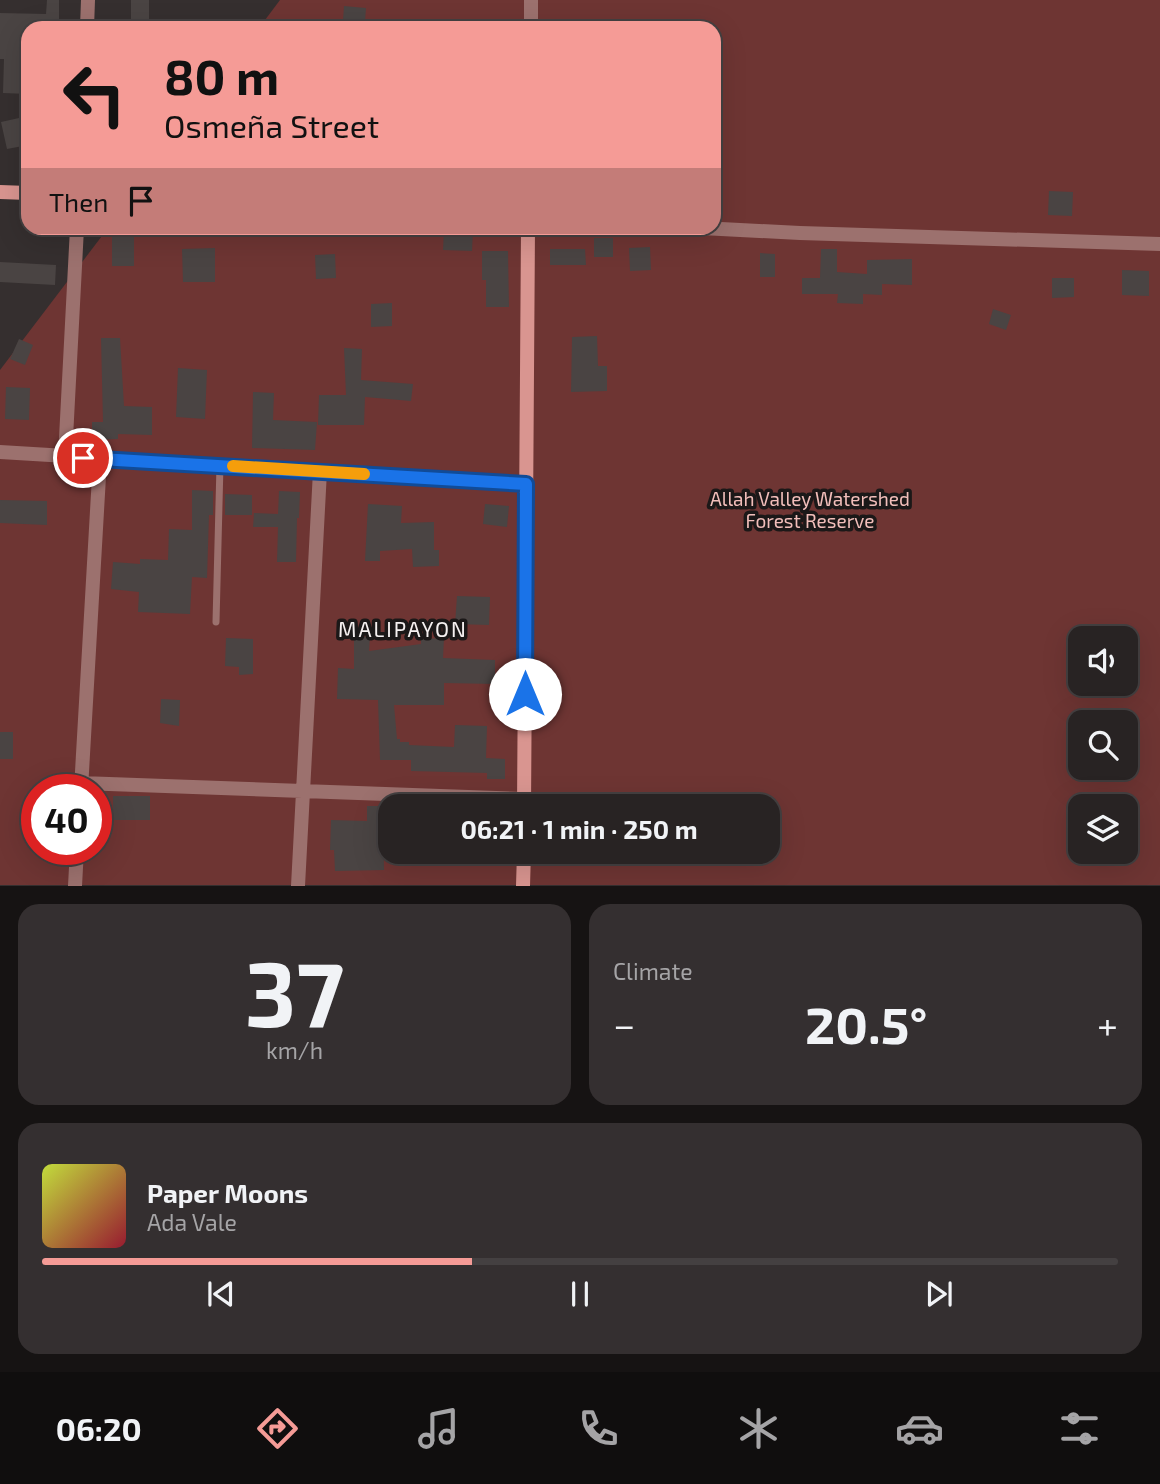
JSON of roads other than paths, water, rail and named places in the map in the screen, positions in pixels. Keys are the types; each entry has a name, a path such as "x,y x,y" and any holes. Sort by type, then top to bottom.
{"street":[{"path":"87,21 88,0"},
{"path":"531,0 531,21"},
{"path":"0,192 21,193"},
{"path":"721,229 1160,244"},
{"path":"65,457 77,235"},
{"path":"524,794 528,235"},
{"path":"0,452 526,484"},
{"path":"82,774 100,459"},
{"path":"298,886 320,471"},
{"path":"112,787 378,795"},
{"path":"523,886 524,864"},
{"path":"75,886 76,865"}],"lane":[{"path":"216,622 220,466"}],"district":[{"name":"MALIPAYON","path":"403,630"}],"park label":[{"name":"Allah Valley Watershed Forest Reserve","path":"810,510"}]}
